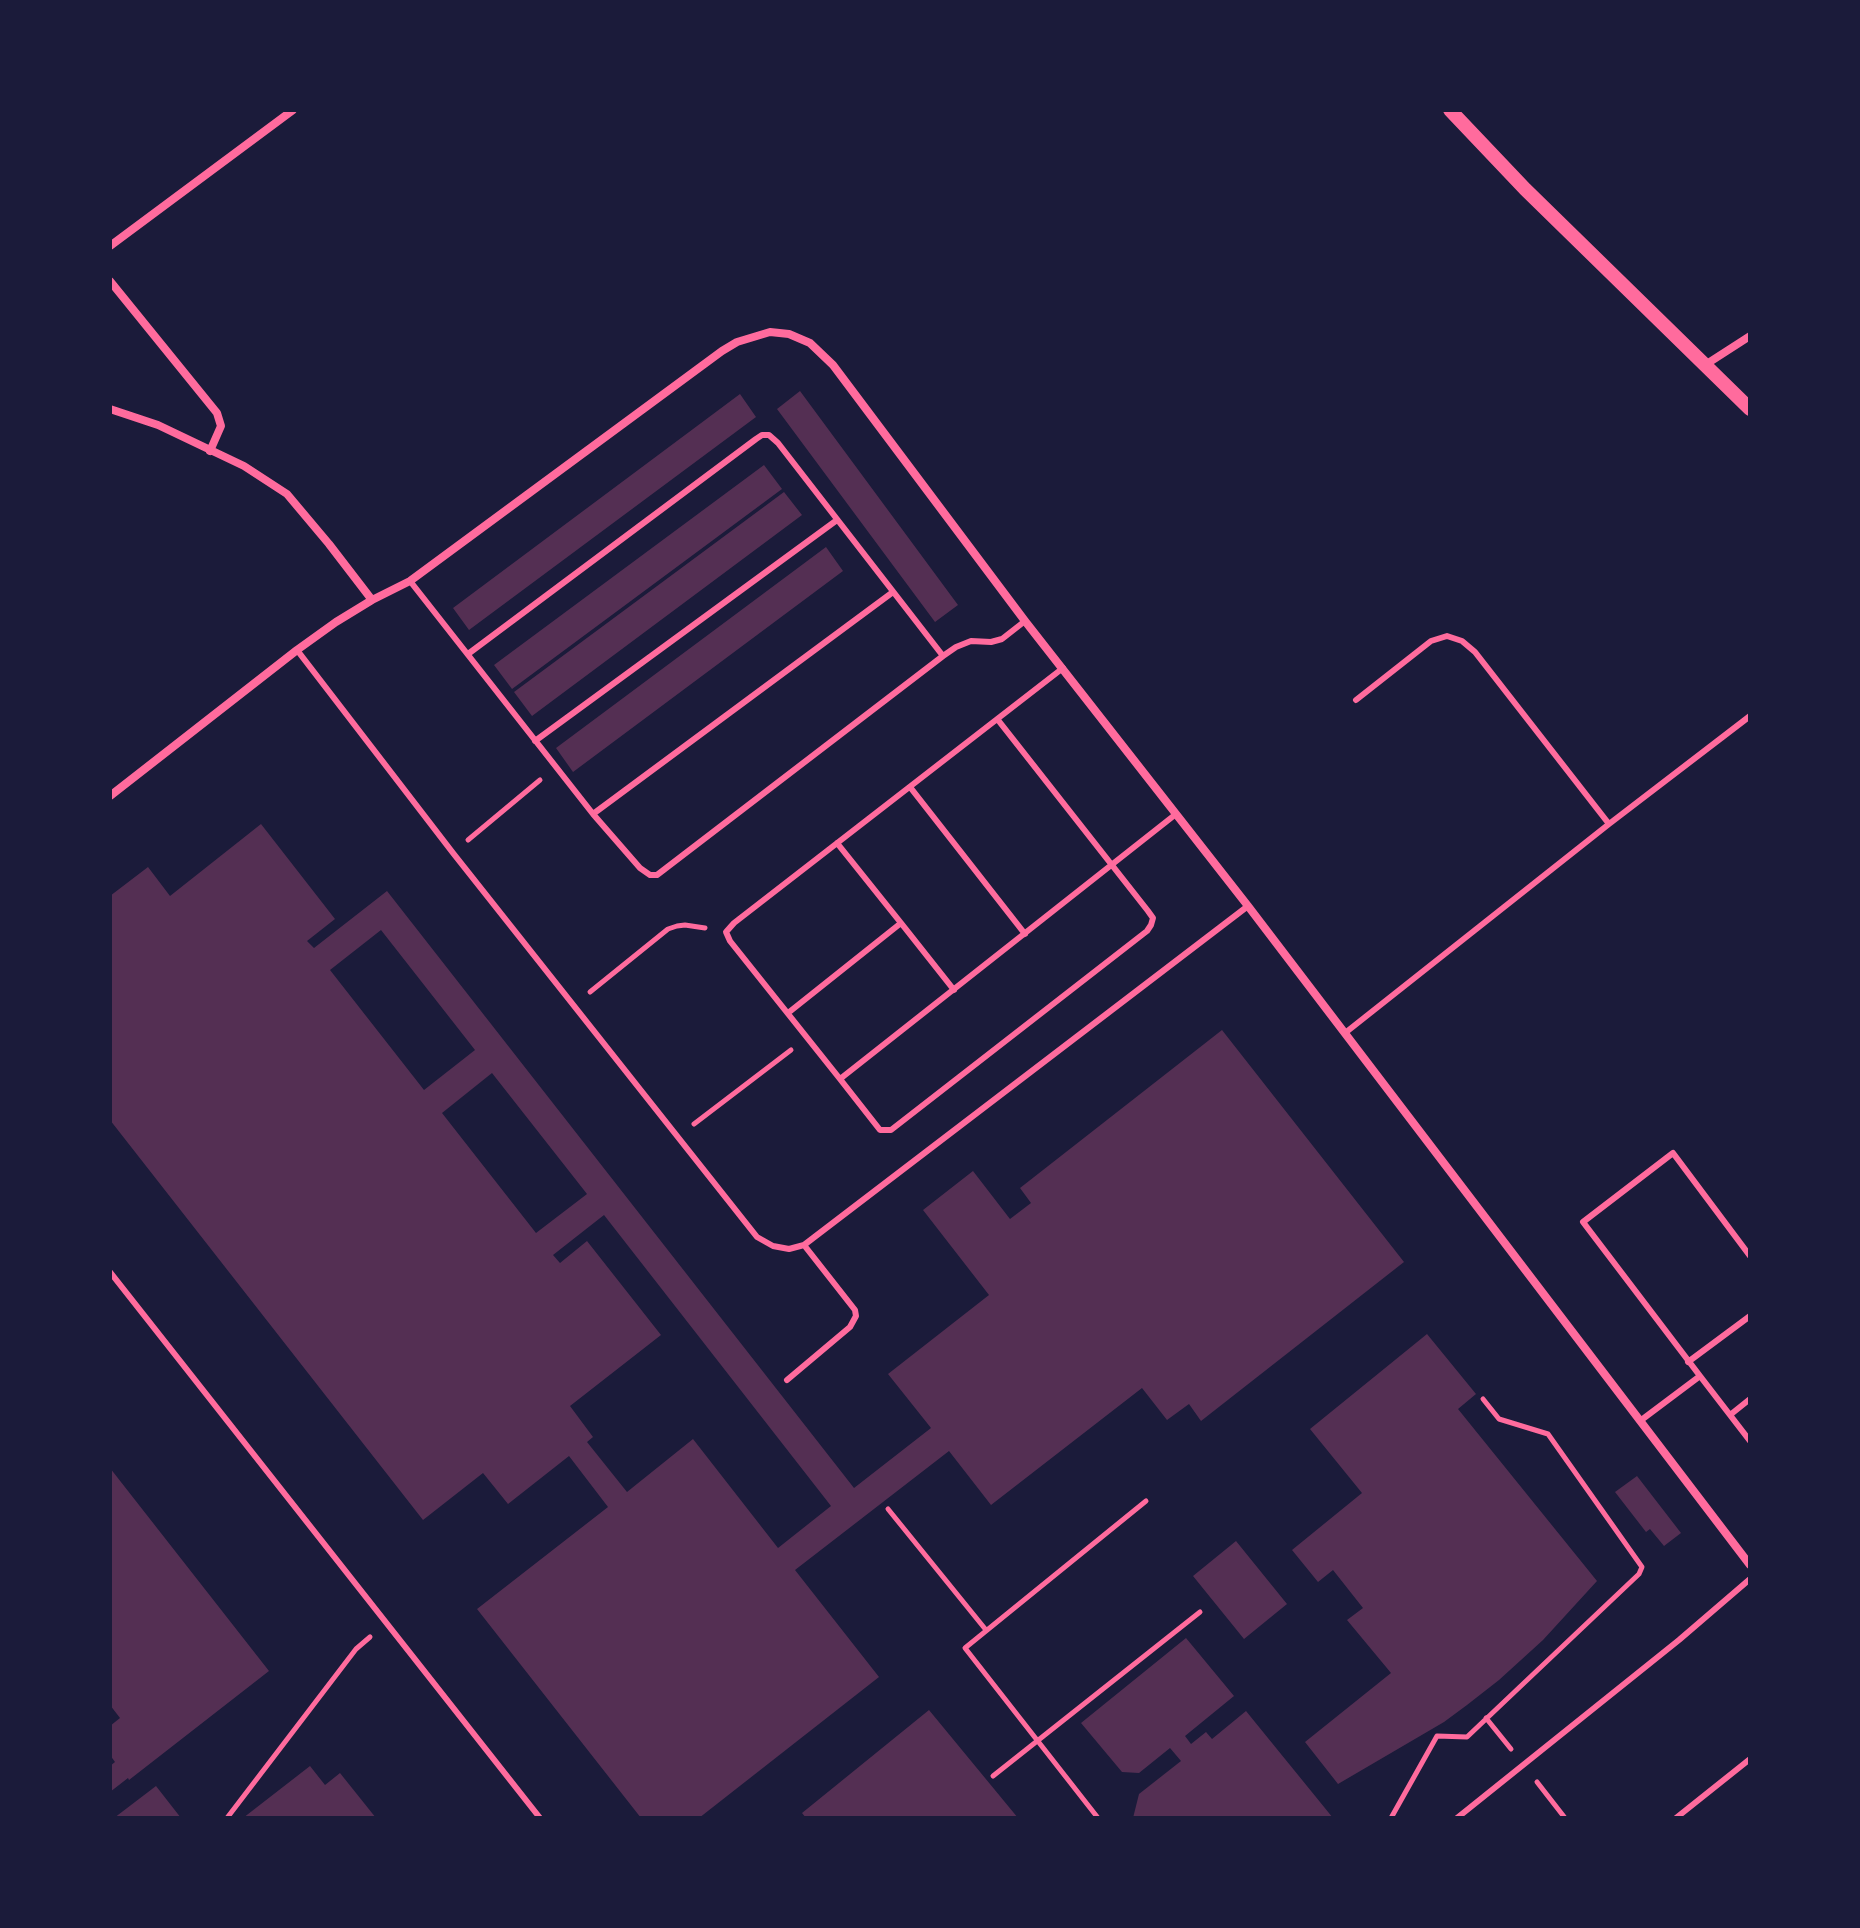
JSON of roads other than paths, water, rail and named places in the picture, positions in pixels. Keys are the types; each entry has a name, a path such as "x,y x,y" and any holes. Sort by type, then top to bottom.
{"street":[{"path":"110,246 293,110"},
{"path":"1450,110 1525,189 1750,409"},
{"path":"110,281 217,413 221,426 210,451"},
{"path":"110,796 297,650 372,600 410,581 722,351 744,339 770,332 789,334 810,343 833,365 1025,621 1248,906 1750,1565"},
{"path":"1704,366 1750,336"},
{"path":"110,409 158,425 244,466 287,494 372,600"}],"lane":[{"path":"468,654 762,435 773,437 943,656"},
{"path":"535,741 837,520"},
{"path":"410,581 593,814 645,873 657,875 956,647 971,641 1002,639 1025,621"},
{"path":"593,814 893,592"},
{"path":"1356,700 1431,641 1447,636 1462,641 1475,652 1609,824"},
{"path":"297,650 677,1137 757,1237 773,1246 789,1249 804,1245 1248,906"},
{"path":"998,720 1153,918 1147,931 891,1130 880,1130 726,932 1063,668"},
{"path":"1345,1033 1750,716"},
{"path":"910,787 1025,934"},
{"path":"840,1079 1176,814"},
{"path":"837,843 954,990"},
{"path":"788,1013 901,923"},
{"path":"1750,1256 1673,1153 1583,1222 1750,1441"},
{"path":"787,1380 850,1327 856,1316 855,1310 804,1245"},
{"path":"110,1272 540,1818"},
{"path":"1688,1362 1750,1316"},
{"path":"1640,1421 1700,1376"},
{"path":"1730,1415 1750,1399"},
{"path":"1457,1818 1750,1579"},
{"path":"1676,1818 1750,1759"}]}
